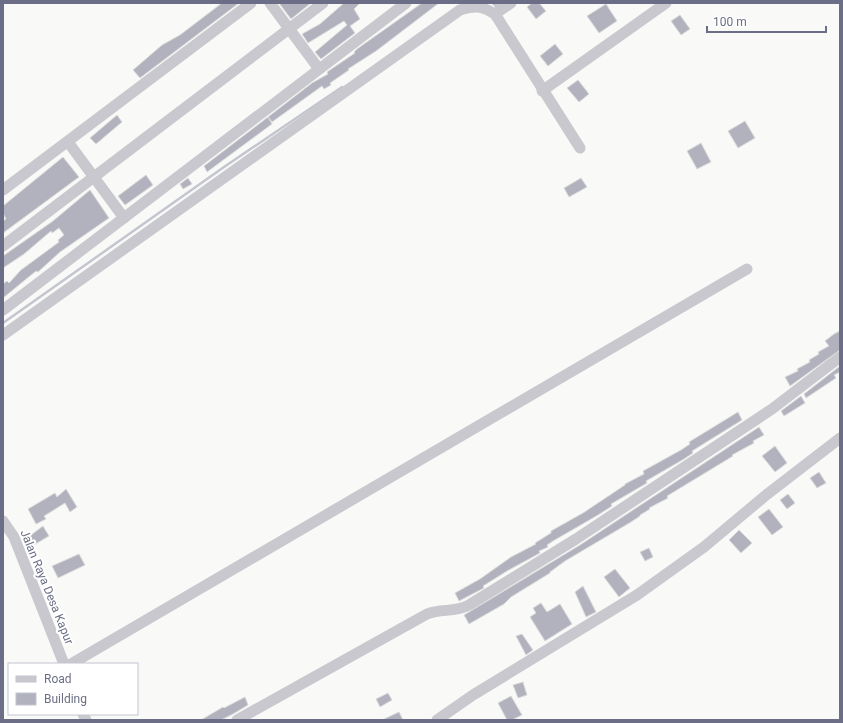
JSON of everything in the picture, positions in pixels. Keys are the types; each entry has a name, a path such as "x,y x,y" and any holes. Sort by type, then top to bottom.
{"street":[{"path":"3,190 251,3"},
{"path":"270,3 319,69"},
{"path":"3,246 94,178 288,28 323,3"},
{"path":"3,310 406,3"},
{"path":"495,14 511,3"},
{"path":"542,90 666,3"},
{"path":"3,335 460,10 476,6 483,7 495,14 580,148"},
{"path":"68,142 124,218"},
{"path":"73,663 747,269"},
{"path":"237,720 427,614 436,611 457,611 469,606 576,539 772,409 840,357"},
{"path":"437,720 473,695 637,595 704,547 840,438"},
{"name":"Jalan Raya Desa Kapur","path":"3,521 14,537 64,663"}],"building":[{"path":"222,3 239,3 140,78 133,70 162,45 180,35"},
{"path":"279,3 311,3 291,19"},
{"path":"344,3 360,3 354,9 360,19 350,26 355,33 321,59 315,52 347,25 344,21 308,43 302,34 320,24"},
{"path":"422,3 439,3 376,51 348,69 349,70 330,83 331,85 324,89 322,86 272,122 268,117 312,83 328,74 327,72 355,53 354,52 357,49"},
{"path":"532,3 539,3 546,11 536,19 527,7"},
{"path":"606,4 617,21 599,33 587,16"},
{"path":"680,15 690,29 681,35 671,21"},
{"path":"555,44 563,54 548,66 540,56"},
{"path":"578,80 589,94 579,102 567,88"},
{"path":"117,115 122,122 96,144 90,138"},
{"path":"268,117 272,124 207,172 204,166"},
{"path":"745,121 755,138 738,148 728,131"},
{"path":"701,143 711,162 697,169 687,151"},
{"path":"63,157 79,177 3,233 3,221 6,219 3,213 3,206"},
{"path":"146,175 153,185 125,205 118,196"},
{"path":"188,178 192,184 183,189 180,184"},
{"path":"581,178 587,187 569,197 564,188"},
{"path":"90,190 109,218 60,252 38,272 36,271 3,298 3,284 7,281 9,283 21,270 59,242 58,240 64,235 59,228 52,233 51,231 24,254 3,268 3,256 53,221"},
{"path":"840,331 840,350 790,386 785,377 798,371 797,369 810,362 809,360 819,354 818,352 829,346 825,341"},
{"path":"840,366 840,372 834,375 836,378 806,398 804,394"},
{"path":"801,396 805,403 784,416 781,411"},
{"path":"738,412 742,420 692,451 693,453 684,459 646,481 647,483 611,504 612,506 598,515 553,541 547,545 548,547 539,551 540,553 483,586 484,588 459,601 455,593 480,579 511,557 536,544 535,543 551,533 551,531 583,513 625,484 644,474 643,471 681,450 690,444 689,442"},
{"path":"759,427 764,435 753,441 754,443 667,496 668,498 649,508 650,509 631,522 565,561 550,573 511,597 504,604 469,624 464,615 580,545"},
{"path":"775,446 787,463 775,472 762,456"},
{"path":"819,472 826,483 817,488 810,478"},
{"path":"66,489 77,507 70,512 65,503 44,516 46,519 36,524 28,509 55,493 57,497"},
{"path":"788,494 795,503 787,509 780,500"},
{"path":"769,509 783,527 772,535 758,517"},
{"path":"43,526 49,536 27,549 23,541"},
{"path":"739,530 752,543 741,553 729,540"},
{"path":"649,548 653,557 645,561 640,552"},
{"path":"79,554 85,565 58,578 52,566"},
{"path":"615,569 630,588 619,597 604,577"},
{"path":"583,586 596,612 586,617 575,592"},
{"path":"541,603 547,612 560,604 572,624 545,641 530,617 536,613 533,608"},
{"path":"522,634 533,650 526,655 516,636"},
{"path":"523,682 527,695 518,698 513,685"},
{"path":"388,693 392,700 380,707 376,699"},
{"path":"511,696 522,715 512,720 507,720 498,703"},
{"path":"245,697 248,705 233,714 221,720 201,720 223,707 224,708"},
{"path":"399,712 403,720 382,720"}],"waterway":[{"path":"493,3 496,6 500,3"},
{"path":"3,323 224,167 342,87"}]}
